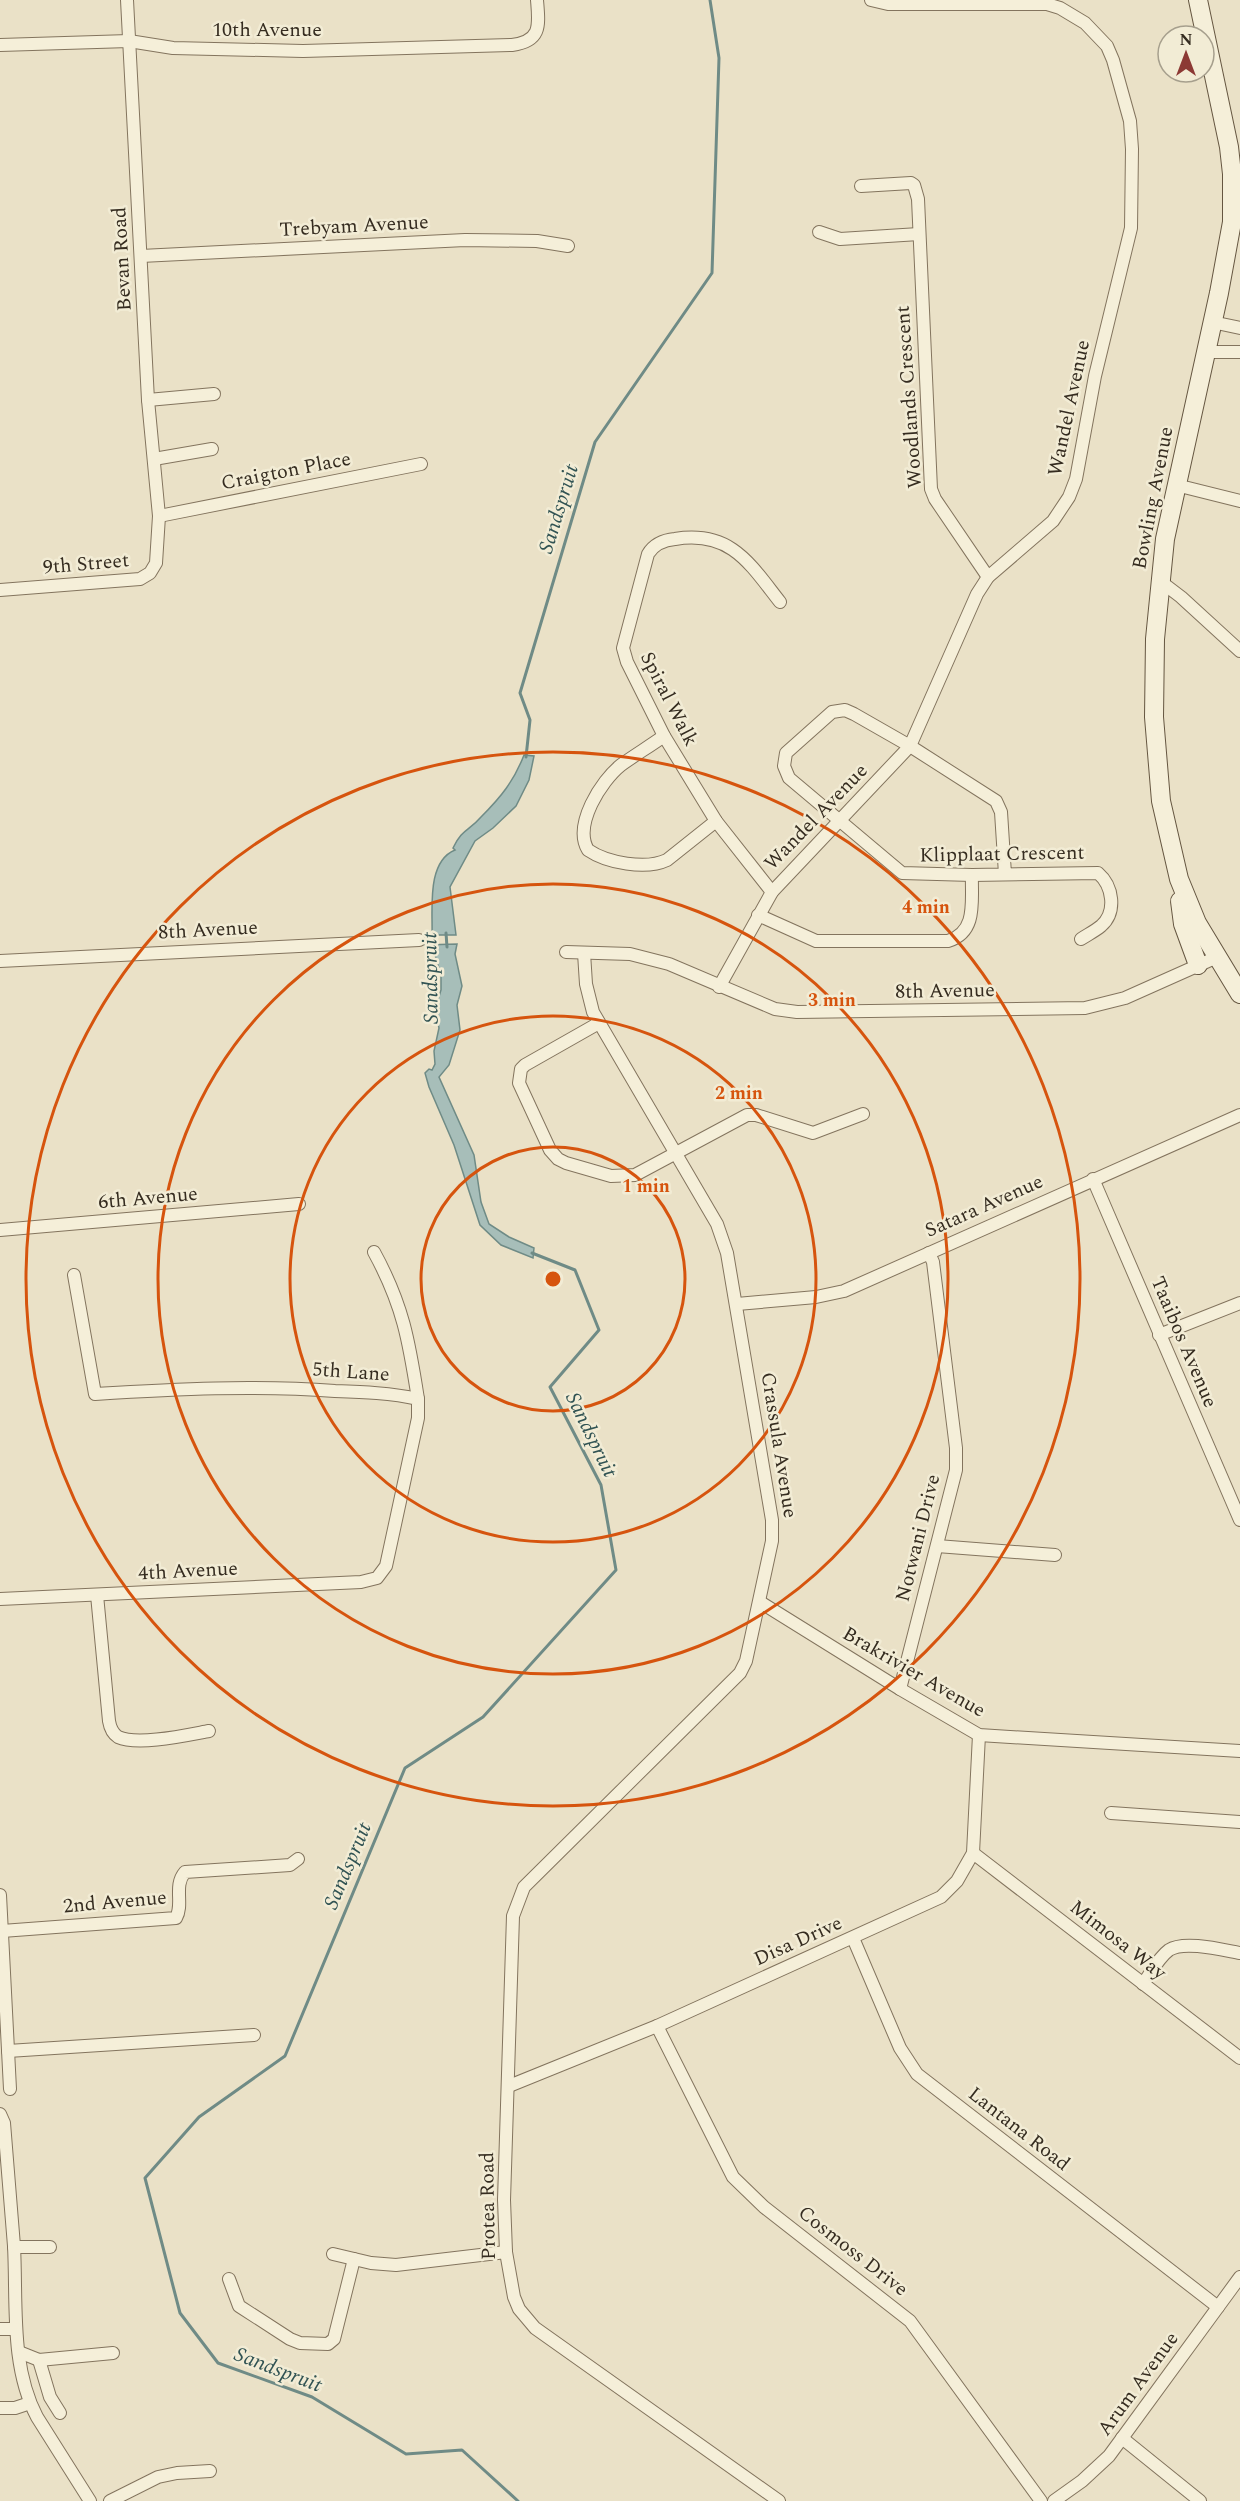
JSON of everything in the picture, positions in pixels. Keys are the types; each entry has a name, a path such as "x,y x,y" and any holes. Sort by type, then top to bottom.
{"main road":[{"name":"Bowling Avenue","path":"1198,0 1224,119 1232,174 1232,210 1229,238 1206,352 1176,484 1160,581 1154,663 1154,717 1161,801 1179,879 1194,918 1240,994"},
{"path":"1179,879 1181,914 1198,965"}],"street":[{"name":"Bevan Road","path":"127,0 148,400 159,516"},
{"name":"10th Avenue","path":"0,45 129,41 173,48 303,51 512,45 523,43 533,37 538,20 537,0"},
{"name":"Wandel Avenue","path":"719,987 772,892 910,746 977,594 988,577 1053,521 1068,497 1076,479 1095,376 1131,228 1130,121 1107,46 1085,23 1060,8 1047,4 888,4 871,0"},
{"name":"Woodlands Crescent","path":"861,186 911,183 914,185 918,199 931,489 935,499 988,577"},
{"path":"819,232 840,238 919,234"},
{"name":"Trebyam Avenue","path":"141,256 506,239 568,246"},
{"path":"1212,322 1240,328"},
{"path":"1206,352 1240,352"},
{"path":"148,400 214,394"},
{"path":"154,459 212,449"},
{"name":"Craigton Place","path":"159,516 421,464"},
{"path":"1176,484 1240,501"},
{"name":"9th Street","path":"0,590 140,579 150,573 156,563 159,516"},
{"name":"Spiral Walk","path":"772,892 716,821 664,736 627,662 623,648 652,549 670,539 702,537 717,541 743,556 780,602"},
{"path":"1160,581 1240,651"},
{"name":"Klipplaat Crescent","path":"910,746 854,714 837,710 828,714 786,753 784,766 789,778 902,873 972,875 1098,873 1107,884 1111,908 1103,925 1081,939"},
{"path":"664,736 615,771 593,801 587,812 583,836 588,850 610,859 637,865 659,864 716,821"},
{"path":"910,746 996,801 1001,812 1005,874"},
{"path":"758,915 816,941 948,941 963,933 970,925 972,875"},
{"name":"8th Avenue","path":"0,961 419,940"},
{"name":"8th Avenue","path":"566,952 630,954 659,962 775,1008 797,1012 1060,1010 1105,1005 1217,957"},
{"name":"Crassula Avenue","path":"524,1887 740,1673 746,1661 772,1541 772,1528 737,1304 727,1253 717,1224 593,1012 586,984 584,953"},
{"path":"599,1023 521,1069 519,1083 550,1150 566,1164 620,1177 635,1175 747,1115 756,1115 813,1133 863,1113"},
{"name":"Satara Avenue","path":"737,1304 816,1297 844,1291 1240,1115"},
{"name":"Taaibos Avenue","path":"1093,1179 1159,1335 1234,1492 1240,1520"},
{"name":"6th Avenue","path":"0,1230 300,1204"},
{"path":"374,1252 399,1304 408,1338 418,1399"},
{"name":"Notwani Drive","path":"900,1689 953,1487 956,1448 942,1325 933,1262 929,1253"},
{"name":"5th Lane","path":"74,1275 95,1394 200,1387 270,1386 390,1394 418,1399"},
{"path":"1159,1335 1240,1303"},
{"name":"4th Avenue","path":"0,1599 361,1582 377,1578 386,1566 418,1418 418,1399"},
{"path":"937,1546 1054,1555"},
{"path":"97,1595 109,1721 113,1733 118,1737 136,1740 209,1731"},
{"name":"Brakrivier Avenue","path":"760,1602 900,1689 979,1734 1240,1751"},
{"name":"Disa Drive","path":"509,2086 657,2026 935,1902 957,1881 973,1853 979,1734"},
{"path":"1111,1813 1240,1822"},
{"name":"Mimosa Way","path":"973,1853 1240,2058"},
{"name":"2nd Avenue","path":"2,1931 176,1918 179,1914 178,1884 185,1872 290,1865 298,1859"},
{"name":"Protea Road","path":"524,1887 513,1916 504,2200 506,2253 514,2297 519,2309 535,2328 779,2501"},
{"path":"0,1895 10,2089"},
{"name":"Lantana Road","path":"853,1938 900,2048 917,2074 1218,2307"},
{"path":"1143,1984 1161,1958 1174,1948 1189,1946 1240,1953"},
{"name":"Cosmoss Drive","path":"657,2026 733,2177 758,2203 910,2321 1041,2501"},
{"path":"8,2051 254,2035"},
{"path":"0,2114 4,2123 14,2247 16,2328 23,2380 30,2403 90,2501"},
{"path":"14,2247 50,2247"},
{"path":"333,2254 396,2265 506,2253"},
{"path":"230,2278 239,2306 290,2339 310,2344 328,2344 334,2339 354,2259"},
{"name":"Arum Avenue","path":"1054,2501 1089,2475 1109,2456 1240,2277"},
{"path":"0,2329 16,2328"},
{"path":"19,2352 39,2360 113,2353"},
{"path":"39,2360 50,2397 60,2414"},
{"path":"0,2408 15,2408 30,2403"},
{"path":"1122,2438 1200,2501"},
{"path":"110,2501 158,2477 210,2471"}],"water":[{"path":"524,755 534,756 529,780 516,806 475,841 450,887 456,935 432,935 433,888 439,865 455,850 453,848 456,842 463,834 501,795 516,773"},
{"path":"457,944 455,954 462,986 457,1005 460,1030 449,1065 439,1077 474,1155 481,1202 489,1224 509,1237 534,1248 533,1258 501,1245 480,1225 454,1145 425,1073 429,1069 432,1070 435,1064 434,1051 439,1028 435,1010 441,990 441,975 434,952 424,945"}],"waterway":[{"name":"Sandspruit","path":"526,757 530,720 520,693 595,442 712,273 719,58 710,0"},
{"name":"Sandspruit","path":"446,933 447,947"},
{"name":"Sandspruit","path":"518,2501 462,2450 406,2454 312,2397 218,2363 180,2313 145,2178 199,2117 285,2056 405,1768 483,1717 616,1570 601,1485 550,1387 599,1330 575,1270 532,1253"}]}
